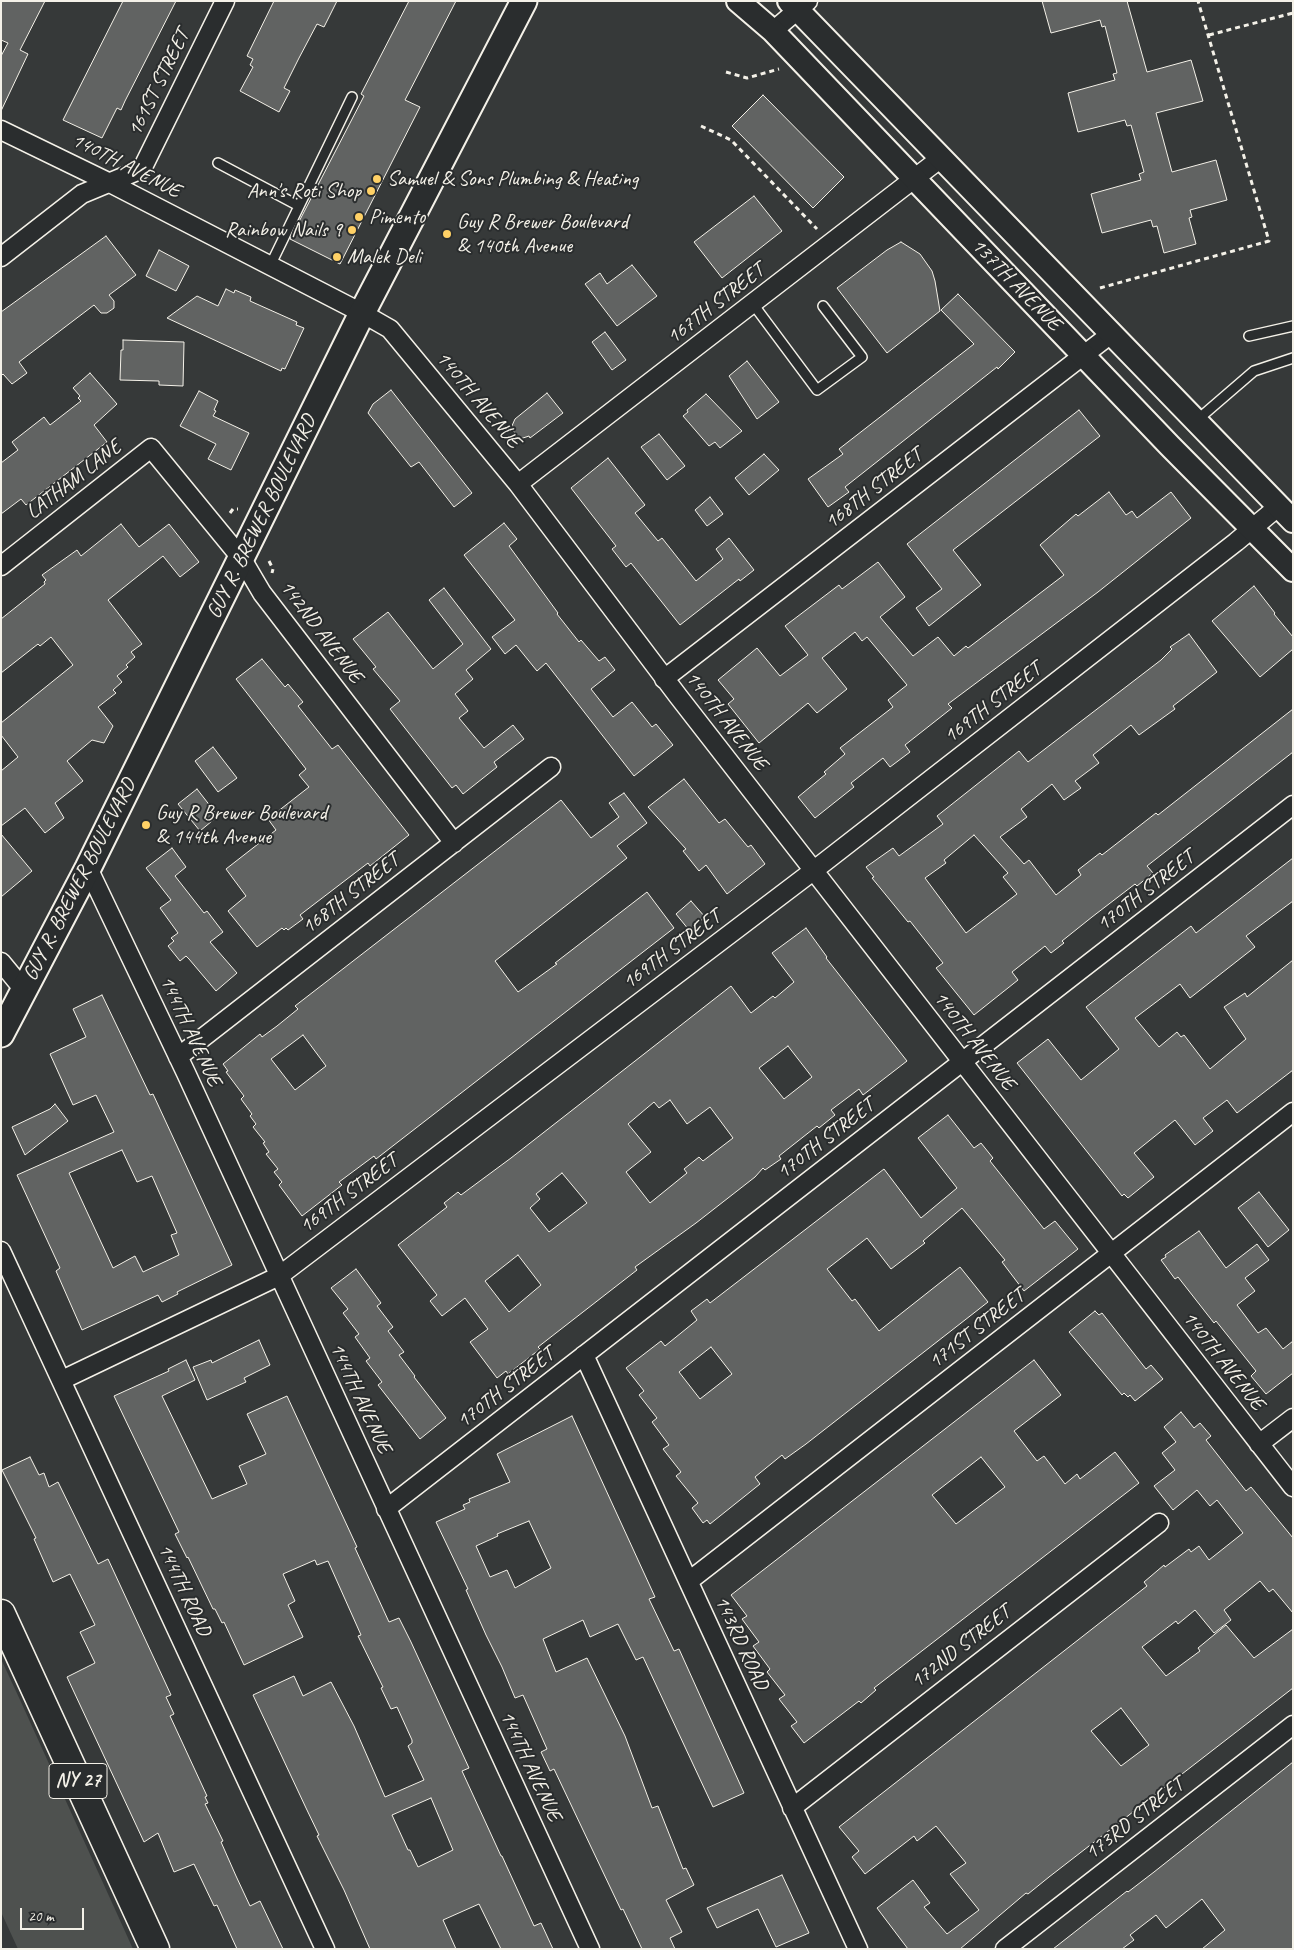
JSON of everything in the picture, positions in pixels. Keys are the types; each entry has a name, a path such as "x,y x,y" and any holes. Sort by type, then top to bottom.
{"main road":[{"name":"GUY R. BREWER BOULEVARD","path":"1,1034 88,868 362,313 524,1"},
{"name":"NY 27","path":"1,1614 155,1949"}],"street":[{"name":"161ST STREET","path":"1,257 82,194 142,169 225,1"},
{"name":"137TH AVENUE","path":"738,1 773,31 1083,356 1293,570"},
{"name":"137TH AVENUE","path":"798,4 941,158 1286,514"},
{"path":"773,31 798,4"},
{"name":"140TH AVENUE","path":"1,130 108,182 390,329 518,484 664,679 1293,1487"},
{"name":"167TH STREET","path":"518,484 941,158"},
{"name":"168TH STREET","path":"664,679 1111,334"},
{"name":"142ND AVENUE","path":"151,448 242,559 262,593 454,843"},
{"name":"LATHAM LANE","path":"1,566 151,448"},
{"name":"169TH STREET","path":"62,1380 279,1276 813,871 1252,529 1286,514"},
{"name":"168TH STREET","path":"178,1057 551,767"},
{"name":"170TH STREET","path":"386,1509 1293,805"},
{"name":"144TH AVENUE","path":"88,868 178,1057 590,1949"},
{"path":"1,962 24,990"},
{"name":"171ST STREET","path":"689,1581 1293,1112"},
{"name":"144TH ROAD","path":"1,1251 325,1949"},
{"name":"143RD ROAD","path":"584,1355 858,1949"},
{"path":"1259,1444 1293,1418"},
{"name":"172ND STREET","path":"792,1808 1159,1523"},
{"name":"173RD STREET","path":"1005,1949 1293,1725"}],"lane":[{"path":"270,266 352,97"},
{"path":"218,163 299,206"},
{"path":"753,304 817,390 862,357 823,306"},
{"path":"1249,336 1293,326"},
{"path":"1196,421 1254,371 1293,358"}],"path":[{"path":"1100,288 1269,240 1198,1"},
{"path":"1208,35 1293,13"},
{"path":"726,72 747,78 779,69"},
{"path":"701,126 731,140 817,229"},
{"path":"230,513 232,509 238,509"},
{"path":"269,561 273,569"}],"shaded area":[{"path":"1,1659 133,1949 18,1949 1,1912"}],"building":[{"path":"1,1 45,1 20,50 28,54 1,111 1,56 8,43 1,40"},
{"path":"123,1 176,1 121,110 117,108 102,138 63,120"},
{"path":"274,1 337,1 324,27 317,24 299,58 284,88 290,91 279,112 240,91 253,67 250,65 253,59 247,56"},
{"path":"409,1 456,1 405,100 420,107 340,264 290,239 364,96 361,94"},
{"path":"1042,1 1127,1 1147,72 1191,60 1203,101 1156,113 1172,172 1216,160 1227,200 1190,210 1192,217 1189,218 1196,244 1164,253 1157,226 1153,227 1151,220 1102,233 1091,194 1141,180 1139,174 1144,172 1131,125 1127,126 1125,120 1078,132 1068,93 1115,80 1113,74 1117,73 1105,26 1102,27 1100,20 1051,33"},
{"path":"763,95 844,177 813,208 732,126"},
{"path":"754,196 782,231 722,278 694,242"},
{"path":"106,236 136,275 109,295 114,301 114,308 107,313 101,313 94,305 19,362 27,373 12,384 3,374 1,376 1,312"},
{"path":"901,242 920,254 932,271 940,311 887,353 837,288 887,250"},
{"path":"159,250 189,266 176,291 146,276"},
{"path":"632,265 657,296 617,326 585,284 600,273 607,284"},
{"path":"226,289 234,293 235,290 251,297 250,301 297,322 296,325 304,328 285,369 282,368 281,371 167,318 197,296 218,306"},
{"path":"958,294 1015,352 998,369 997,367 845,487 849,492 828,507 808,479 843,454 839,449 974,344 941,310"},
{"path":"605,332 626,360 612,370 592,342"},
{"path":"123,340 184,342 183,386 159,385 159,381 120,380"},
{"path":"747,361 779,402 757,419 729,376"},
{"path":"90,373 117,404 94,425 107,442 26,505 21,499 1,514 1,463 18,450 12,442 44,417 50,425 81,401 78,398 80,396 73,388"},
{"path":"391,390 472,493 454,507 419,462 411,467 368,413 373,404"},
{"path":"199,391 218,401 213,416 249,433 231,470 208,459 216,444 180,426"},
{"path":"547,393 563,413 530,438 529,436 520,439 511,428 515,419"},
{"path":"706,394 742,431 720,448 715,442 709,446 683,416 688,412 687,410"},
{"path":"1079,410 1100,436 953,550 981,585 929,626 916,608 942,589 907,544"},
{"path":"659,434 685,466 667,480 641,447"},
{"path":"764,454 779,470 749,495 735,478"},
{"path":"608,458 645,505 635,513 658,541 662,538 696,581 723,559 716,549 729,538 754,570 740,581 739,579 680,625 631,563 626,567 612,549 616,546 571,488"},
{"path":"1109,492 1126,515 1132,511 1137,518 1171,492 1191,518 1098,592 948,704 952,708 905,745 910,752 890,767 883,758 851,783 854,787 815,818 798,797 826,774 824,772 845,754 840,748 893,707 888,700 907,685 867,637 862,641 855,632 822,658 847,689 817,713 808,703 759,743 728,704 734,699 718,680 757,648 780,676 808,655 785,626 839,585 842,589 878,562 905,597 880,617 913,656 938,637 954,656 966,646 968,648 1064,575 1040,545 1076,514 1078,516"},
{"path":"710,497 723,514 707,526 695,510"},
{"path":"504,523 517,539 509,546 557,614 579,642 581,640 599,661 605,657 615,670 591,689 613,717 632,702 652,727 656,724 673,745 634,776 546,663 537,671 516,645 505,654 492,637 515,620 464,555"},
{"path":"121,524 139,547 169,524 199,562 180,577 163,556 108,600 142,644 131,652 135,657 126,665 128,667 117,676 122,682 113,690 116,693 98,707 113,726 104,743 92,740 67,761 83,781 55,803 64,818 45,833 25,808 1,826 1,771 18,757 1,735 1,723 73,665 51,637 40,646 38,644 1,673 1,619 45,584 46,580 42,575 77,550 81,556"},
{"path":"1254,586 1293,637 1293,649 1260,677 1212,621"},
{"path":"444,588 491,649 466,670 473,679 455,694 468,711 459,718 484,748 513,725 524,739 494,762 497,767 463,794 456,785 452,788 390,709 400,701 373,669 376,667 353,639 388,612 433,669 463,644 429,600"},
{"path":"1189,634 1217,672 1173,706 1175,709 1139,735 1131,725 1093,755 1099,763 1075,781 1081,788 1064,800 1052,784 1021,809 1027,817 1000,837 1024,864 1029,860 1056,895 1081,875 1078,870 1100,853 1102,855 1156,813 1158,815 1293,709 1293,752 1147,866 1153,873 1137,886 1135,884 1092,917 1062,941 1064,943 1051,953 1045,946 1012,972 1018,980 974,1015 936,968 943,963 910,921 908,922 872,878 874,877 866,867 893,848 899,856 943,824 937,816 1019,751 1028,762 1161,660 1172,649 1170,647","holes":["974,835 1008,873 1003,877 1017,894 966,933 925,878 946,863 944,860"]},
{"path":"262,659 285,687 288,684 303,702 298,706 332,749 338,745 409,835 370,866 368,863 300,915 303,919 288,930 282,928 257,947 228,911 246,896 226,869 276,830 268,819 309,787 299,775 306,769 236,679"},
{"path":"213,747 237,778 218,792 195,761"},
{"path":"684,779 719,823 725,819 748,847 751,845 765,864 727,894 706,865 699,871 683,851 686,849 648,807"},
{"path":"197,789 218,816 200,831 178,804"},
{"path":"624,793 647,823 617,846 627,858 495,961 518,992 557,964 555,963 647,892 674,928 376,1159 374,1156 339,1182 342,1185 302,1216 279,1185 282,1182 274,1172 278,1169 266,1154 269,1152 263,1143 265,1142 253,1127 256,1124 250,1116 252,1114 241,1099 244,1096 226,1072 228,1071 223,1064 260,1034 262,1037 277,1026 298,1009 295,1006 561,800 591,838 619,817 609,803","holes":["303,1035 326,1066 295,1090 271,1059"]},
{"path":"1,834 32,871 1,897"},
{"path":"172,848 186,867 175,876 204,913 207,911 223,932 210,942 237,973 216,991 186,956 180,961 168,946 174,941 171,938 178,933 160,908 171,900 146,868"},
{"path":"1293,858 1293,901 1246,936 1255,947 1190,998 1180,984 1135,1018 1159,1047 1177,1032 1181,1037 1184,1035 1210,1069 1246,1039 1224,1007 1245,993 1247,997 1293,960 1293,1070 1237,1113 1227,1100 1203,1118 1213,1131 1195,1145 1175,1120 1134,1153 1154,1177 1128,1198 1124,1194 1122,1196 1017,1063 1048,1039 1081,1080 1119,1049 1086,1007 1191,926 1196,933"},
{"path":"691,901 705,917 689,930 676,914"},
{"path":"806,928 826,958 907,1061 863,1095 859,1089 831,1110 835,1115 819,1128 817,1126 779,1156 781,1159 765,1170 763,1168 755,1177 696,1223 635,1267 637,1270 538,1347 540,1349 508,1374 506,1371 497,1378 470,1342 488,1329 465,1298 442,1316 430,1301 437,1295 398,1245 447,1207 444,1203 458,1192 461,1195 511,1158 731,986 751,1013 773,996 775,998 794,982 772,953","holes":["788,1046 812,1077 784,1099 759,1068","670,1100 687,1124 710,1107 733,1138 703,1161 699,1157 684,1169 687,1173 650,1203 626,1172 651,1152 628,1124 654,1102 659,1108","562,1173 587,1203 549,1232 530,1208 540,1199 536,1194","518,1255 541,1285 509,1312 485,1281"]},
{"path":"102,995 150,1095 153,1094 232,1265 177,1292 178,1294 162,1302 158,1295 82,1330 56,1271 60,1268 17,1175 114,1132 96,1095 73,1105 50,1054 86,1037 73,1009","holes":["122,1150 137,1182 152,1176 177,1233 171,1235 179,1255 143,1272 135,1256 113,1268 69,1173"]},
{"path":"55,1104 68,1121 25,1155 12,1127 50,1109"},
{"path":"948,1115 974,1148 981,1143 993,1158 990,1161 1044,1229 1055,1221 1078,1249 1024,1291 1002,1262 1005,1260 962,1208 923,1241 925,1243 891,1269 867,1238 827,1269 852,1301 855,1299 879,1331 960,1267 988,1302 806,1444 785,1459 782,1455 755,1477 760,1484 710,1524 707,1520 703,1523 692,1508 698,1503 676,1476 681,1472 663,1449 669,1445 652,1422 657,1418 639,1395 644,1391 626,1368 661,1341 665,1346 697,1320 691,1311 707,1299 710,1303 884,1169 921,1218 957,1188 918,1138","holes":["711,1347 732,1374 700,1399 679,1372"]},
{"path":"1259,1192 1289,1230 1268,1247 1238,1208"},
{"path":"1199,1231 1226,1268 1257,1244 1269,1260 1245,1278 1255,1291 1237,1305 1258,1333 1266,1328 1283,1349 1293,1341 1293,1373 1266,1394 1251,1376 1256,1371 1216,1321 1214,1323 1178,1277 1175,1279 1161,1260 1166,1257 1165,1255"},
{"path":"356,1269 381,1303 377,1306 393,1327 388,1331 404,1352 399,1355 446,1418 420,1439 378,1385 382,1382 366,1361 370,1358 355,1337 359,1334 343,1313 348,1309 331,1288"},
{"path":"1095,1311 1099,1315 1102,1313 1146,1369 1151,1365 1163,1379 1135,1401 1130,1395 1128,1397 1124,1393 1122,1395 1069,1332"},
{"path":"259,1340 270,1365 244,1378 246,1382 207,1400 193,1367 211,1360 212,1363"},
{"path":"186,1360 195,1380 162,1396 212,1499 247,1484 239,1466 266,1454 247,1414 287,1396 357,1547 355,1548 389,1622 399,1618 411,1642 469,1768 462,1771 534,1926 541,1923 553,1949 501,1949 479,1904 443,1920 456,1949 370,1949 253,1695 294,1676 303,1696 331,1682 354,1726 385,1797 424,1780 408,1746 412,1743 412,1740 397,1707 391,1709 381,1688 383,1687 358,1636 361,1635 328,1561 317,1565 315,1560 283,1574 295,1601 288,1605 303,1637 244,1665 224,1622 222,1623 215,1609 213,1609 175,1534 179,1532 114,1396 169,1371 168,1369","holes":["431,1798 453,1850 418,1867 392,1815"]},
{"path":"1034,1360 1061,1395 1014,1431 1037,1461 1044,1456 1065,1484 1077,1474 1080,1479 1115,1452 1139,1483 874,1688 876,1690 861,1703 859,1701 804,1743 791,1726 797,1722 779,1699 785,1695 767,1672 770,1669 753,1646 759,1642 742,1619 747,1616 731,1595","holes":["981,1457 1005,1487 956,1524 932,1495"]},
{"path":"1181,1412 1194,1428 1200,1423 1211,1436 1206,1440 1246,1491 1251,1487 1293,1538 1293,1613 1273,1589 1269,1592 1260,1581 1224,1610 1231,1620 1214,1633 1195,1610 1178,1624 1176,1621 1142,1647 1166,1676 1200,1651 1198,1648 1226,1625 1254,1658 1293,1629 1293,1688 1028,1894 1026,1893 960,1949 908,1949 877,1908 913,1880 930,1903 924,1907 947,1934 979,1910 950,1874 966,1863 936,1826 917,1841 914,1836 865,1874 852,1857 859,1851 839,1827 1147,1586 1144,1582 1164,1565 1165,1567 1189,1549 1191,1552 1199,1546 1209,1560 1243,1533 1217,1500 1210,1506 1197,1490 1173,1510 1154,1486 1175,1470 1162,1453 1176,1442 1164,1427","holes":["1121,1708 1149,1745 1121,1766 1091,1731"]},
{"path":"572,1416 655,1597 649,1599 674,1651 679,1649 744,1793 713,1807 643,1657 636,1660 618,1624 590,1637 583,1620 543,1639 556,1672 587,1658 625,1736 652,1808 658,1806 683,1869 686,1868 694,1885 666,1900 682,1932 670,1938 675,1949 642,1949 623,1909 621,1910 554,1769 550,1771 541,1752 547,1749 523,1695 515,1698 466,1590 468,1589 436,1522 465,1509 463,1505 470,1502 469,1499 510,1482 497,1454","holes":["529,1521 551,1568 515,1588 507,1570 490,1577 476,1546 498,1536 497,1534"]},
{"path":"30,1457 39,1475 44,1473 49,1487 58,1482 98,1564 108,1559 171,1695 166,1697 174,1714 170,1716 207,1796 205,1797 208,1803 205,1804 223,1841 221,1842 236,1876 250,1906 260,1901 283,1949 237,1949 217,1905 214,1906 194,1864 174,1872 158,1833 144,1842 67,1677 95,1663 80,1632 95,1625 70,1574 53,1582 34,1539 36,1538 2,1470"},
{"path":"1293,1762 1293,1949 1202,1949 1225,1930 1202,1899 1166,1928 1156,1915 1130,1935 1134,1940 1122,1949 1053,1949 1154,1872"},
{"path":"782,1875 809,1933 776,1947 758,1909 717,1928 707,1908"}],"place":[{"name":"Samuel & Sons Plumbing & Heating","path":"377,179"},
{"name":"Ann's Roti Shop","path":"371,191"},
{"name":"Pimento","path":"359,217"},
{"name":"Rainbow Nails 9","path":"352,230"},
{"name":"Guy R Brewer Boulevard & 140th Avenue","path":"447,234"},
{"name":"Malek Deli","path":"337,257"},
{"name":"Guy R Brewer Boulevard & 144th Avenue","path":"146,825"}]}
